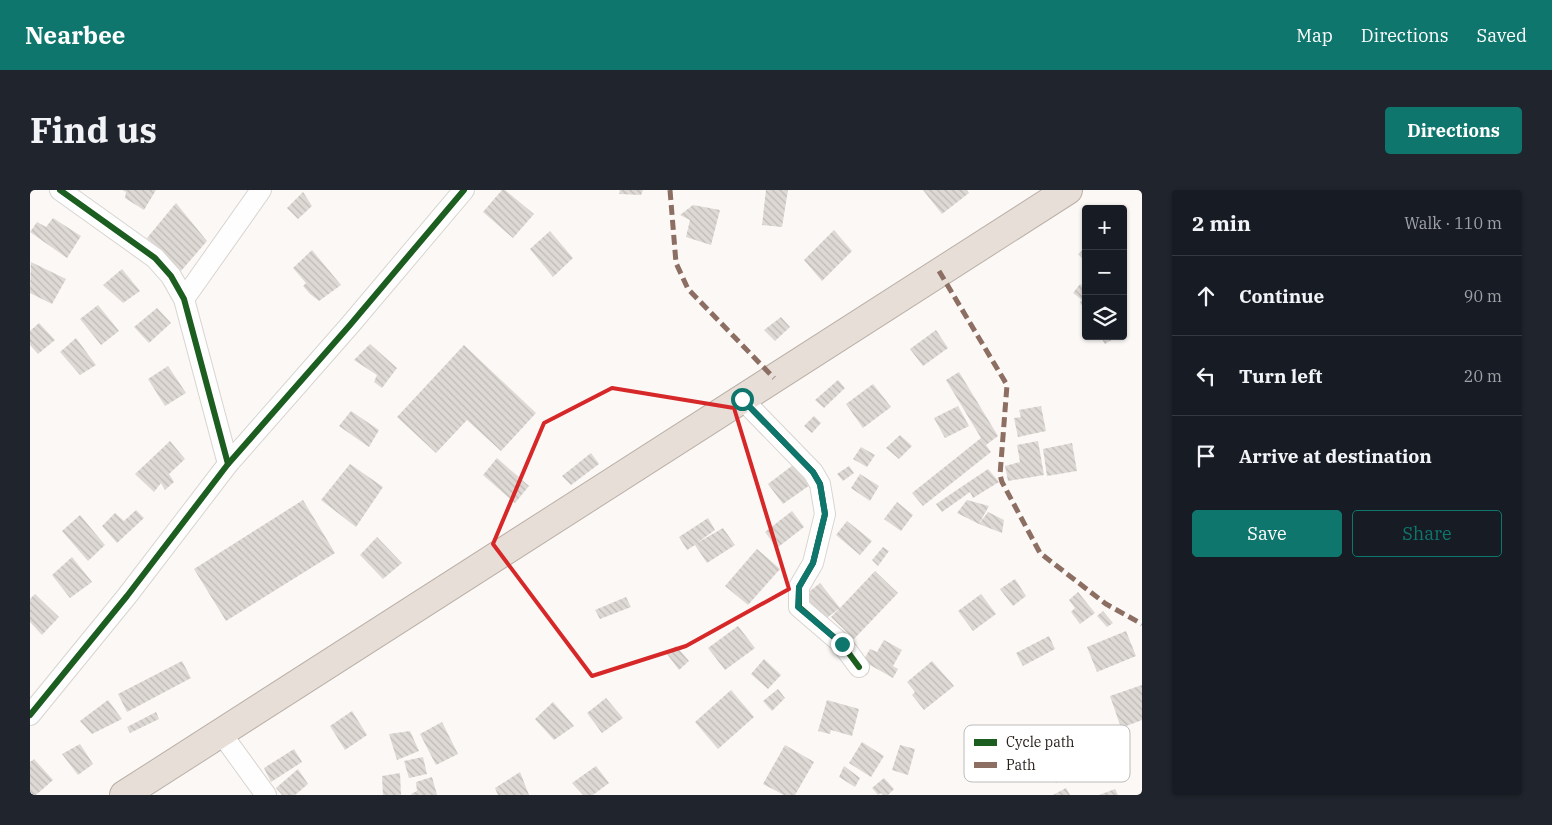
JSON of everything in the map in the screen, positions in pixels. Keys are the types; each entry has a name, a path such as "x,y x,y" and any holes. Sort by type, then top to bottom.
{"highway":[{"path":"124,795 1068,190"}],"street":[{"path":"60,190 155,258 170,276 184,299 228,464"},
{"path":"184,299 261,190"},
{"path":"30,715 127,596 228,464 350,325 464,190"},
{"path":"742,399 813,472 820,484 825,514 813,563 799,587 798,607 842,644 859,668"},
{"path":"221,733 266,795"}],"highlighted area":[{"path":"612,388 734,408 789,589 686,646 592,676 493,544 544,423"}],"building":[{"path":"122,190 156,190 144,210 125,198 126,192"},
{"path":"502,190 505,190 534,214 513,238 483,212"},
{"path":"620,190 643,190 641,195 619,194"},
{"path":"766,190 788,190 782,227 762,225"},
{"path":"923,190 967,190 969,193 942,214"},
{"path":"303,192 312,206 298,219 287,208"},
{"path":"176,203 207,241 181,271 147,238"},
{"path":"693,205 720,210 711,245 686,237 690,220 680,215"},
{"path":"53,218 81,236 67,258 30,232 37,222 46,227"},
{"path":"834,230 852,251 822,281 804,260"},
{"path":"550,231 573,258 553,277 530,249"},
{"path":"312,250 341,285 319,301 303,286 306,283 293,268"},
{"path":"31,262 66,279 52,304 30,293"},
{"path":"122,269 140,291 123,303 103,285"},
{"path":"1080,284 1082,285 1082,300 1073,293"},
{"path":"98,305 119,331 101,345 80,319"},
{"path":"157,308 171,323 149,343 134,327"},
{"path":"781,317 790,327 775,341 764,330"},
{"path":"39,323 55,340 38,354 30,345 30,331"},
{"path":"936,330 948,348 923,366 910,349"},
{"path":"76,338 96,365 80,375 60,352"},
{"path":"1102,340 1112,340 1105,344"},
{"path":"370,344 397,368 382,388 374,382 377,375 354,360"},
{"path":"464,345 536,413 501,451 467,420 436,453 397,417"},
{"path":"168,366 186,393 165,406 148,379"},
{"path":"959,372 998,436 986,445 991,452 923,506 912,493 981,438 946,380"},
{"path":"838,380 845,388 824,408 815,400"},
{"path":"873,384 891,407 863,428 846,404"},
{"path":"958,406 969,426 945,438 934,418"},
{"path":"1041,406 1046,431 1018,437 1014,418 1021,417 1019,410"},
{"path":"351,411 379,430 369,447 339,426"},
{"path":"814,416 821,423 812,433 804,426"},
{"path":"900,435 912,446 899,459 886,448"},
{"path":"170,441 185,459 169,474 174,482 165,490 161,483 154,492 135,474"},
{"path":"1038,441 1044,475 1008,481 1005,466 1020,462 1017,445"},
{"path":"1072,443 1077,471 1047,476 1043,449"},
{"path":"861,447 875,455 867,467 853,459"},
{"path":"591,453 599,464 571,485 562,476"},
{"path":"497,458 529,486 515,503 483,475"},
{"path":"350,464 383,487 356,527 321,500"},
{"path":"793,465 810,485 783,504 768,484"},
{"path":"849,466 854,473 843,481 837,474"},
{"path":"988,469 999,482 973,498 970,492 942,512 936,504"},
{"path":"860,474 879,486 870,501 851,488"},
{"path":"303,500 335,553 226,621 194,569"},
{"path":"967,500 989,506 979,524 957,513"},
{"path":"897,502 913,515 901,531 884,519"},
{"path":"136,510 144,518 117,543 102,526 115,513 124,521"},
{"path":"792,511 804,527 777,548 765,532"},
{"path":"988,512 1004,520 1002,533 979,524"},
{"path":"80,515 105,545 88,561 62,531"},
{"path":"708,518 715,530 697,543 723,528 735,545 707,563 695,545 687,550 679,537"},
{"path":"847,521 872,541 860,555 836,535"},
{"path":"377,537 402,563 383,579 360,555"},
{"path":"883,547 889,551 878,566 872,560"},
{"path":"757,549 780,569 748,605 725,586"},
{"path":"72,557 92,582 70,598 52,575"},
{"path":"875,571 898,593 854,639 831,617"},
{"path":"1015,579 1026,596 1013,606 1000,589"},
{"path":"820,583 840,608 824,620 805,595"},
{"path":"1078,592 1095,613 1080,624 1071,612 1075,608 1069,600"},
{"path":"35,594 59,617 42,635 30,622 30,599"},
{"path":"981,594 996,614 973,631 958,611"},
{"path":"626,597 631,607 600,619 595,610"},
{"path":"1103,611 1113,623 1107,627 1097,616"},
{"path":"738,626 755,648 725,670 708,648"},
{"path":"1126,631 1136,656 1097,672 1087,647"},
{"path":"1049,636 1055,649 1023,666 1016,653"},
{"path":"884,640 902,650 893,666 898,669 893,678 863,661 870,649 877,652"},
{"path":"676,646 689,661 679,670 667,654"},
{"path":"764,659 781,675 768,689 751,674"},
{"path":"182,661 191,678 127,712 118,694"},
{"path":"932,661 954,686 924,710 912,695 915,692 907,682"},
{"path":"1142,685 1142,720 1129,725 1120,725 1110,696"},
{"path":"778,689 785,698 772,711 763,701"},
{"path":"731,690 754,717 718,749 695,722"},
{"path":"606,698 623,718 602,733 587,713"},
{"path":"108,700 122,719 92,734 80,721"},
{"path":"827,700 859,709 852,736 831,730 830,734 818,731"},
{"path":"553,702 574,726 554,740 535,719"},
{"path":"352,711 367,735 345,750 330,726"},
{"path":"156,712 159,719 130,733 127,727"},
{"path":"442,722 458,754 436,765 420,734"},
{"path":"410,731 419,751 397,760 389,734"},
{"path":"862,742 884,756 871,777 849,763"},
{"path":"80,744 93,764 78,775 62,754"},
{"path":"785,745 814,762 795,795 784,795 763,784"},
{"path":"900,745 915,749 908,775 892,770"},
{"path":"294,749 302,762 271,782 264,768"},
{"path":"423,757 427,774 409,778 404,761"},
{"path":"34,759 53,780 36,795 32,795 30,793 30,762"},
{"path":"596,766 609,783 593,795 583,795 572,783"},
{"path":"844,766 860,778 855,787 839,777"},
{"path":"298,769 308,784 295,795 282,795 276,788"},
{"path":"520,772 529,795 498,795 495,788"},
{"path":"400,773 401,795 383,795 382,776"},
{"path":"432,777 437,795 411,794 417,791 416,782"},
{"path":"884,778 894,789 888,795 881,793 878,795 872,788"},
{"path":"1066,788 1070,795 1053,795"},
{"path":"1115,789 1118,795 1099,795"}],"marked path":[{"path":"670,190 676,263 688,289 774,378"},
{"path":"939,271 1007,385 1000,475 1040,553 1106,604 1142,624"}],"cycle path":[{"path":"60,190 155,258 171,276 184,299 228,464"},
{"path":"30,715 127,596 228,464 350,325 464,190"},
{"path":"742,399 813,472 820,484 825,514 813,563 799,587 799,607 842,644 859,667"}],"route":[{"path":"742,399 813,472 820,484 825,514 813,563 799,587 798,607 842,644"}]}
